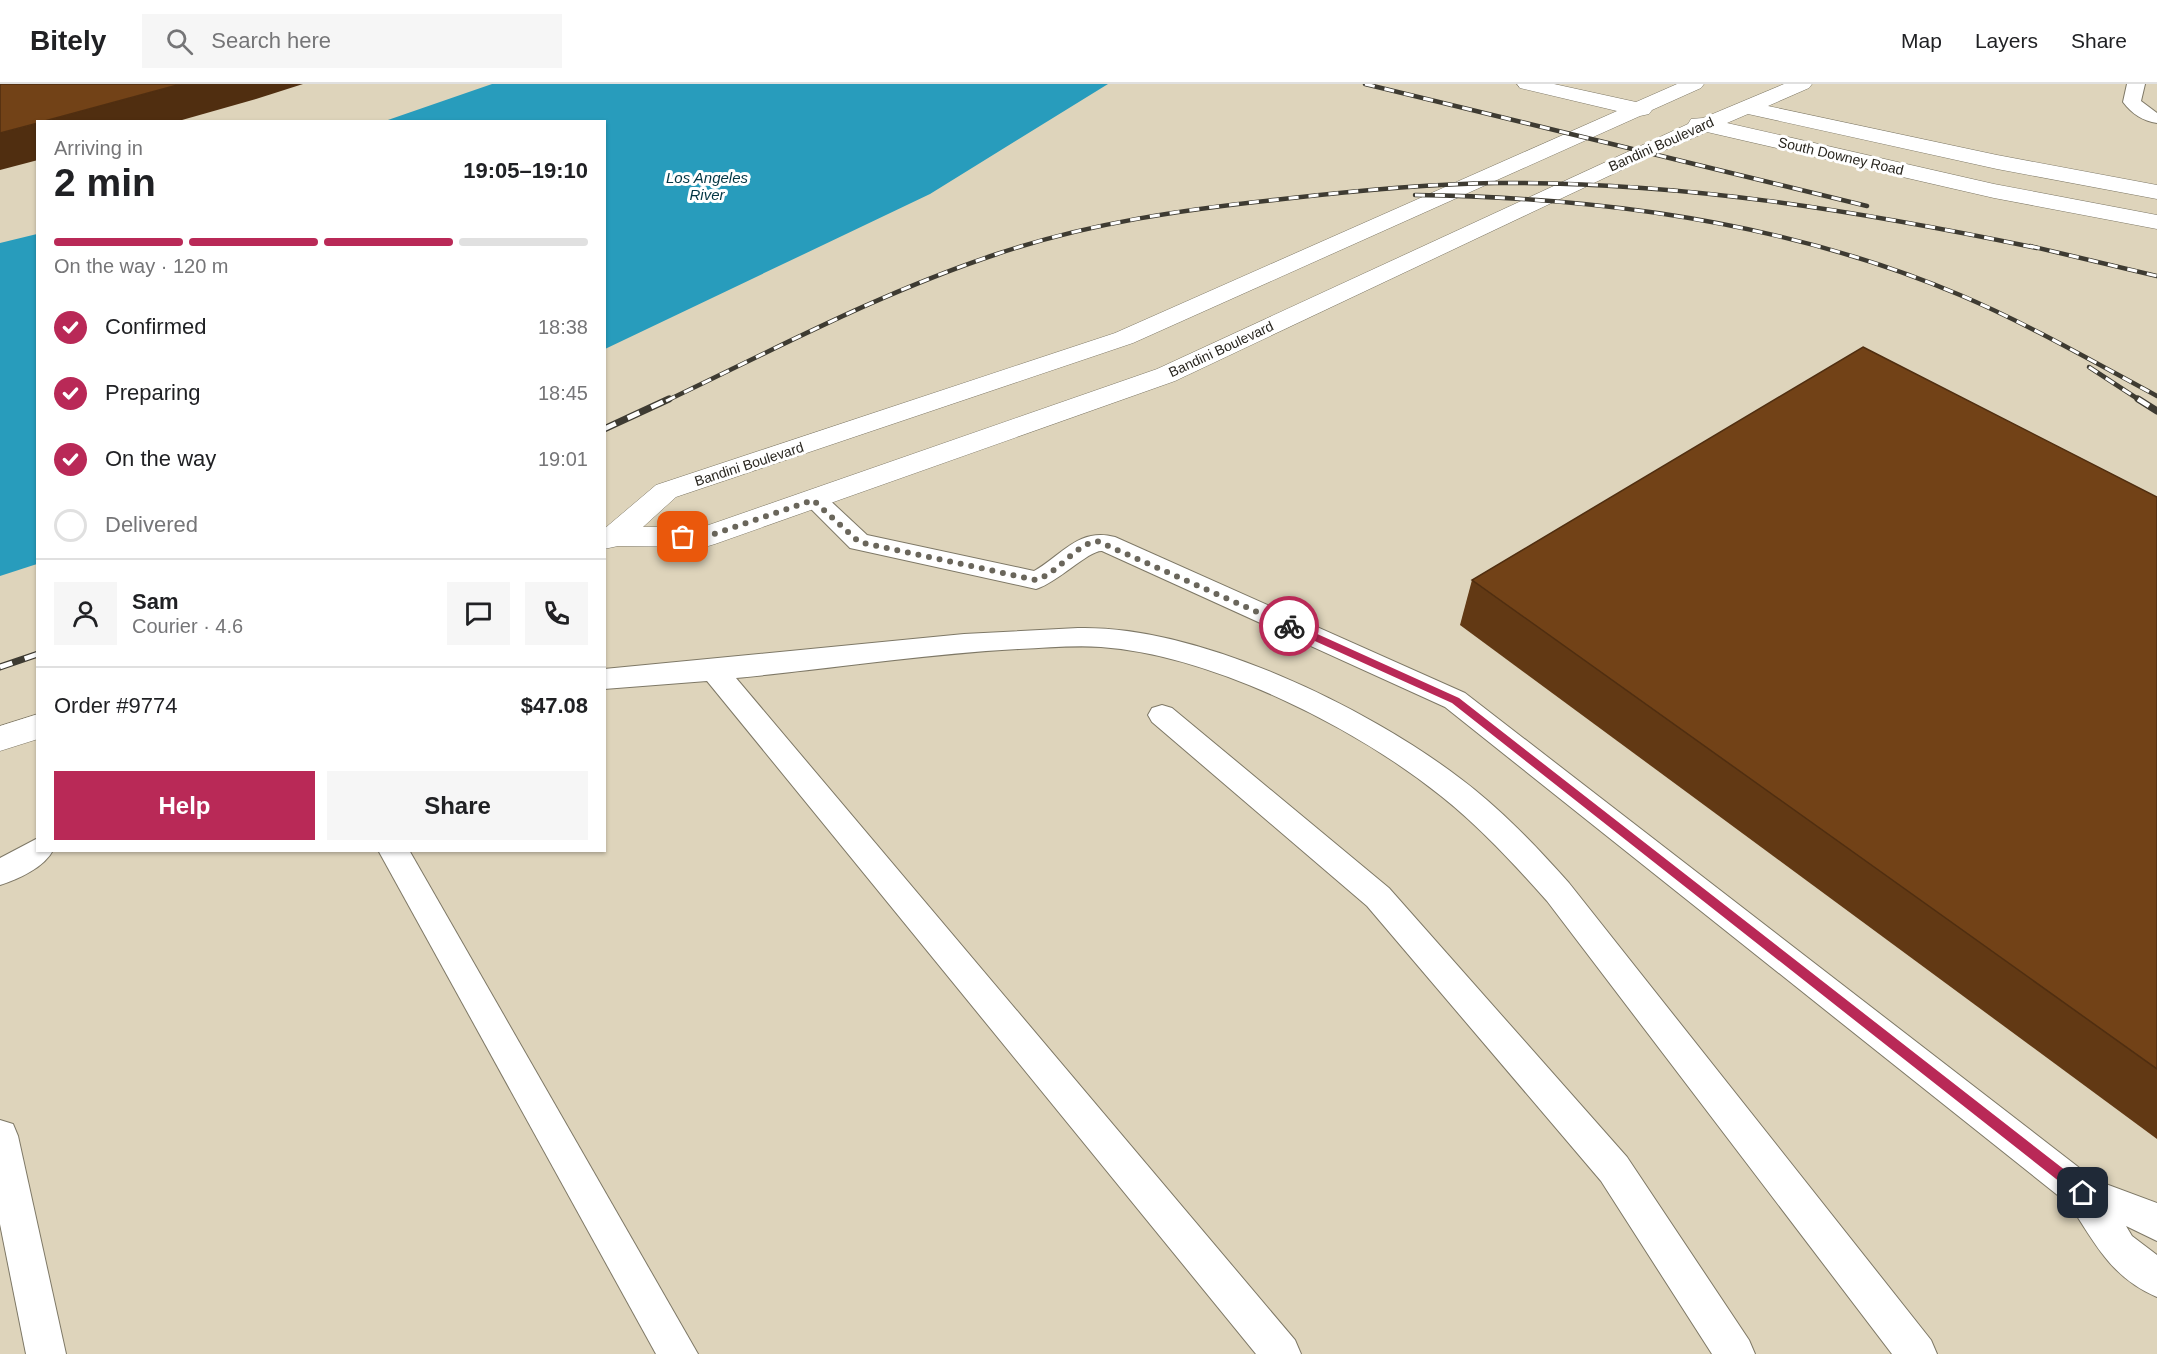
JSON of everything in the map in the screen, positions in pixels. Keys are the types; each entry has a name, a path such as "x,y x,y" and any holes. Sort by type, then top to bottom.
{"main road":[{"path":"1517,84 1553,100 1569,122"},
{"name":"South Downey Road","path":"1527,84 1994,191 2157,222"},
{"name":"South Downey Road","path":"1644,84 1685,88 1746,108 1997,162 2157,192"},
{"name":"Bandini Boulevard","path":"610,538 705,537 1166,375 1704,125 1802,84"},
{"name":"Bandini Boulevard","path":"610,538 666,491 1124,338 1569,122 1637,109 1685,88"},
{"path":"0,739 36,727"}],"lane":[{"path":"2136,84 2132,102 2150,117 2157,118"},
{"path":"813,500 859,542 1036,580 1054,572 1088,543 1097,541 1106,543 1455,700 2083,1193 2149,1216 2157,1223"},
{"path":"606,679 715,672 986,640 1102,638 1127,640 1173,650 1249,676 1313,705 1403,753 1451,787 1491,822 1558,892 1917,1354"},
{"path":"715,672 1281,1354"},
{"path":"1162,715 1378,897 1614,1169 1735,1354"},
{"path":"0,873 36,851"},
{"path":"394,852 678,1354"},
{"path":"0,1136 46,1354"},
{"path":"2083,1193 2119,1249 2157,1278"}],"shaded area":[{"path":"0,84 2157,84 2157,1354 0,1354"}],"water":[{"name":"Los Angeles River","path":"492,84 1108,84 930,194 606,349 606,120 388,120"},
{"path":"36,234 36,564 0,576 0,243"}],"building":[{"path":"0,84 181,84 48,120 36,120 36,124 0,133"},
{"path":"1863,347 2157,497 2157,1069 1472,580"}],"railway":[{"path":"1365,84 1867,206"},
{"path":"666,401 870,304 954,269 1032,243 1102,226 1174,213 1336,193 1495,183 1632,187 1700,193 1836,211 2037,248"},
{"path":"1415,195 1553,201 1623,209 1761,232 1829,249 1895,270 1985,306 2060,343 2157,396"},
{"path":"2030,246 2157,276"},
{"path":"2089,367 2141,401"},
{"path":"606,428 669,399"},
{"path":"2138,399 2157,411"},
{"path":"0,667 36,655"}],"way so far":[{"path":"683,537 705,537 813,500 859,542 1036,580 1054,572 1088,543 1097,541 1106,543 1289,626"}],"route":[{"path":"1289,626 1455,700 2083,1193"}]}
